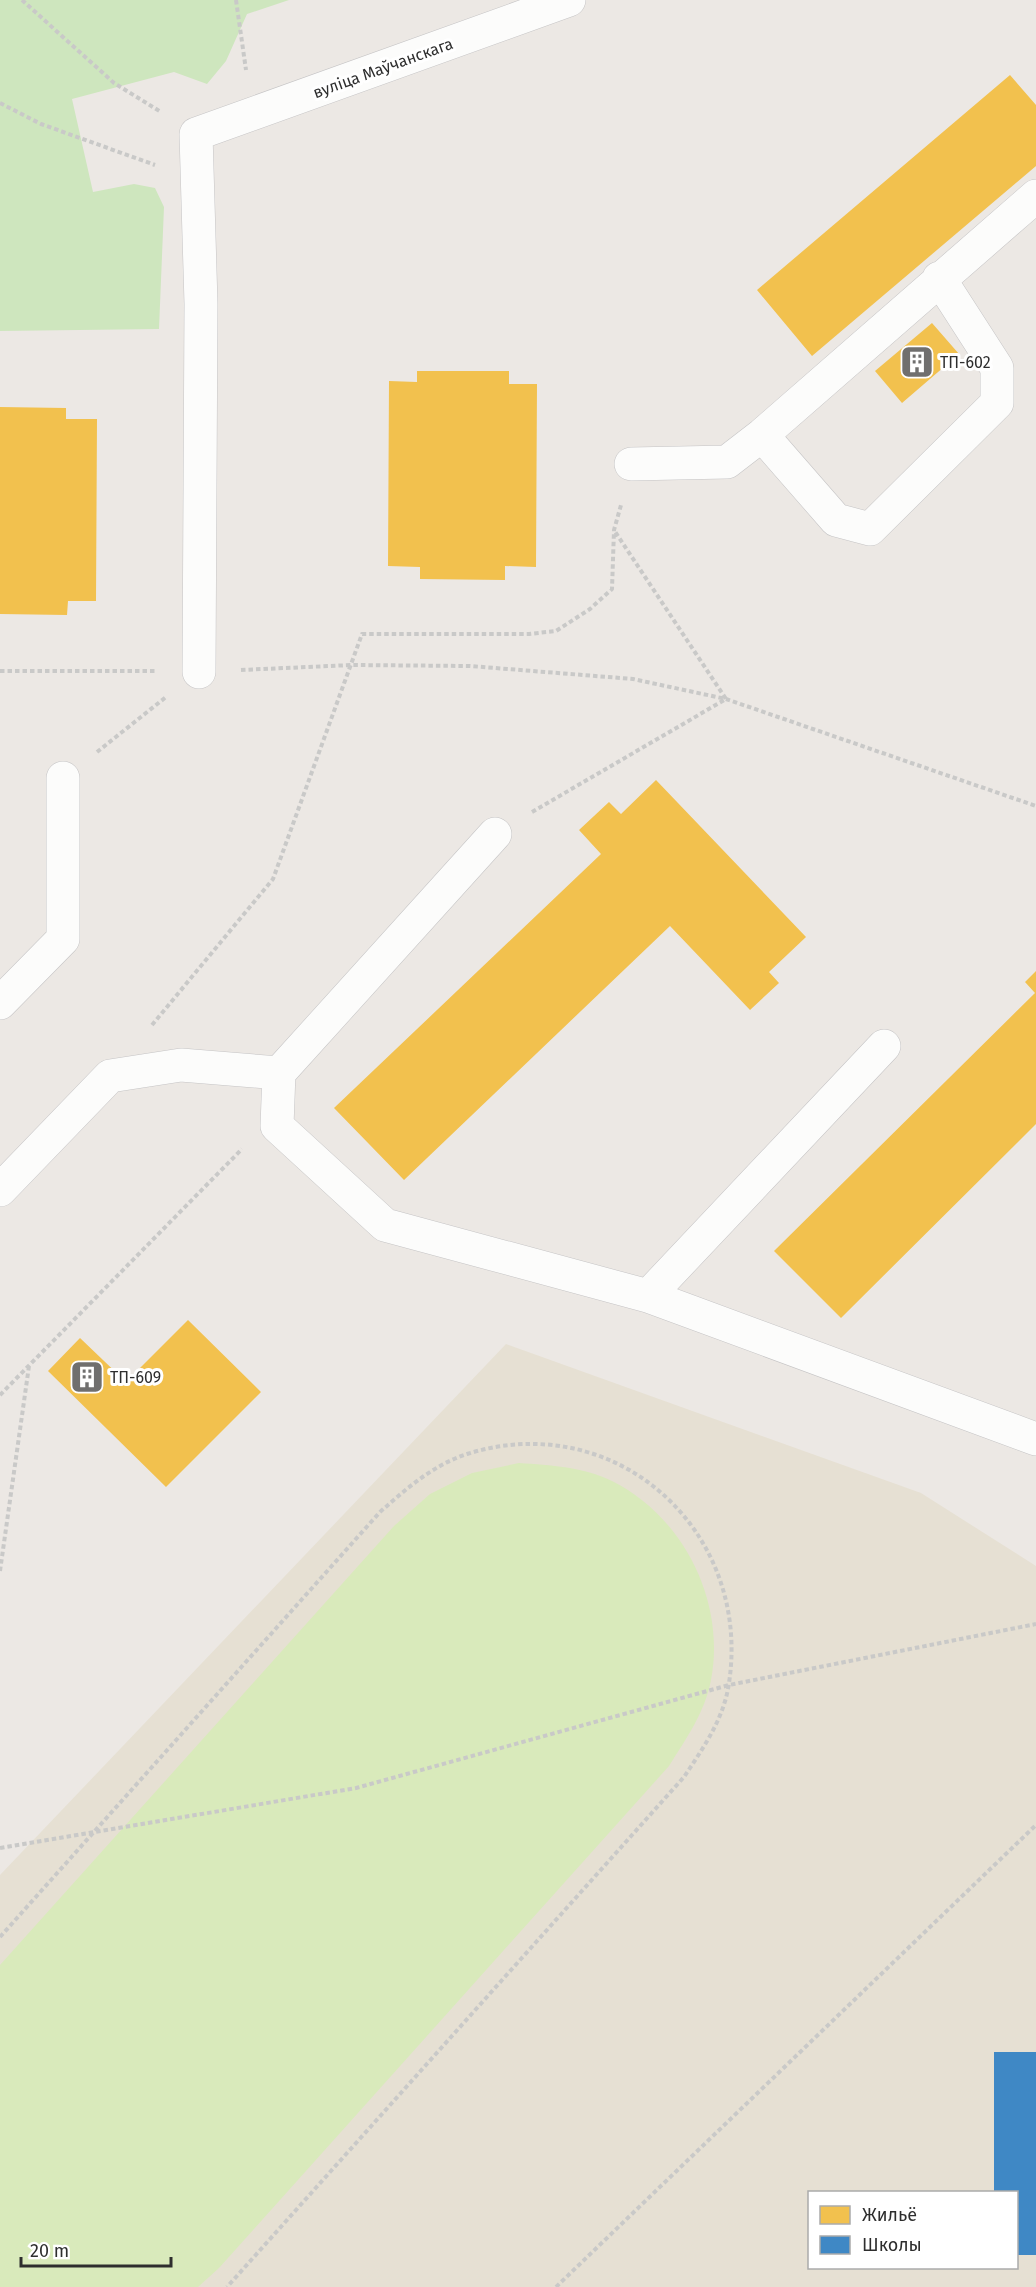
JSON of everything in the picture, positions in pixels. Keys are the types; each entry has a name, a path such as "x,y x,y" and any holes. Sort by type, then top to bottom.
{"lane":[{"name":"вуліца Маўчанскага","path":"196,134 253,116 569,0"},
{"path":"196,134 201,304 199,672"},
{"path":"632,464 727,462 762,435 939,278 1036,196"},
{"path":"762,435 836,520 870,529 998,403 997,368 939,278"},
{"path":"0,1003 63,939 63,778"},
{"path":"495,834 279,1073 277,1126 385,1225 648,1296 1036,1439"},
{"path":"648,1296 884,1046"},
{"path":"0,1190 110,1076 181,1065 279,1073"}],"path":[{"path":"22,0 114,83 196,134"},
{"path":"236,0 253,116"},
{"path":"0,103 40,124 197,180"},
{"path":"110,1076 273,879 362,634 529,634 556,631 590,609 612,589 614,530 632,464"},
{"path":"614,530 726,699"},
{"path":"0,670 199,672 352,665 470,666 633,679 726,699 1036,806"},
{"path":"63,778 199,672"},
{"path":"495,834 726,699"},
{"path":"0,1395 251,1140 277,1126"},
{"path":"0,1570 30,1364"},
{"path":"0,1937 380,1512 419,1478 466,1455 518,1445 571,1448 621,1465 664,1494 699,1533 722,1581 733,1632 729,1685 712,1734 684,1777 226,2287"},
{"path":"0,1848 356,1788 729,1685 1036,1624"},
{"path":"556,2287 1036,1825"}],"shaded area":[{"path":"506,1344 921,1493 1036,1566 1036,2287 0,2287 0,1875"}],"green space":[{"path":"0,0 289,0 247,14 226,61 207,84 174,72 72,99 93,192 134,184 155,188 164,207 159,329 0,331"},
{"path":"519,1463 578,1470 612,1481 638,1497 660,1516 679,1539 694,1565 705,1592 712,1621 714,1651 708,1692 700,1714 682,1746 669,1766 219,2268 198,2287 0,2287 0,1965 394,1526 430,1494 472,1473"}],"building: Жильё":[{"path":"1010,75 1036,105 1036,166 812,356 757,290"},
{"name":"ТП-602","path":"932,323 959,354 902,403 875,371"},
{"path":"417,371 509,371 509,384 537,384 536,567 505,566 505,580 420,579 420,567 388,566 389,381 417,382"},
{"path":"0,407 66,408 66,419 97,419 96,601 68,601 67,615 0,614"},
{"path":"656,780 806,937 769,972 779,983 750,1010 670,926 404,1180 334,1108 601,854 579,830 609,802 621,814"},
{"path":"1036,971 1036,1124 841,1318 774,1251 1035,993 1025,982"},
{"path":"188,1320 261,1392 166,1487 48,1371 80,1338 126,1382"}],"building: Школы":[{"path":"994,2052 1036,2052 1036,2255 1018,2255 1018,2191 994,2191"}],"place":[{"name":"ТП-602","path":"917,362"},
{"name":"ТП-609","path":"87,1377"}]}
